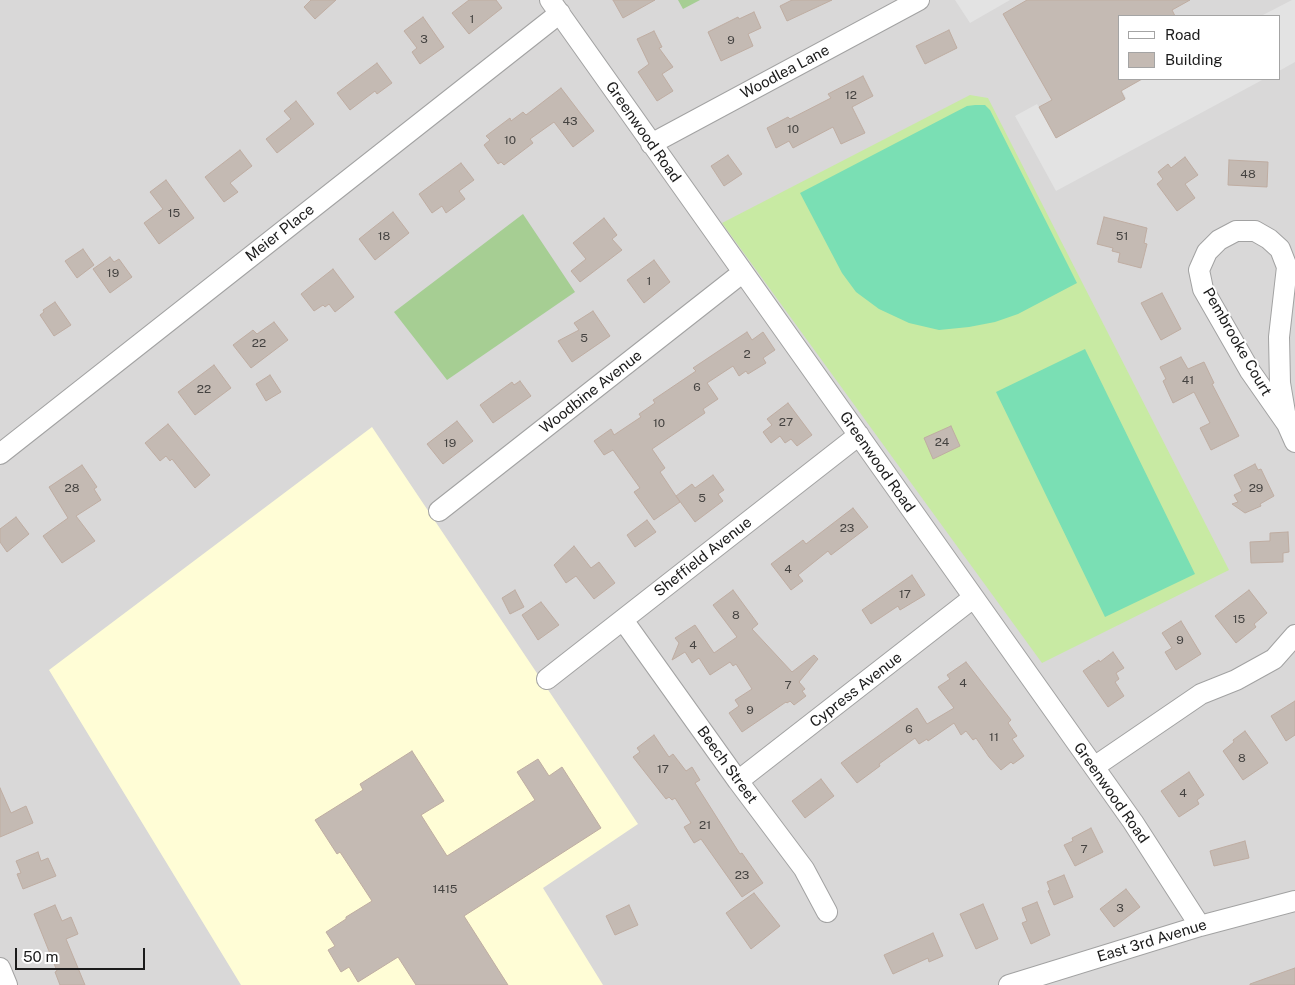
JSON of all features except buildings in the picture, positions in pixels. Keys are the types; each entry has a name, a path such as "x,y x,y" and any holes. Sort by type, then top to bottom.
{"street":[{"name":"Woodlea Lane","path":"651,144 919,0"},
{"name":"Greenwood Road","path":"555,7 1133,822 1200,926"},
{"name":"Meier Place","path":"0,454 555,7"},
{"name":"Pembrooke Court","path":"1236,231 1254,231 1269,239 1280,249 1287,267 1279,337 1280,383 1291,433 1250,371 1203,289 1199,270 1207,252 1219,240 1236,231"},
{"name":"Woodbine Avenue","path":"439,511 742,273"},
{"name":"Sheffield Avenue","path":"546,679 859,435"},
{"name":"Cypress Avenue","path":"738,781 973,598"},
{"name":"Beech Street","path":"623,620 738,781 804,869 827,912"},
{"path":"1094,767 1201,694 1236,680 1274,659 1295,635"},
{"name":"East 3rd Avenue","path":"1009,985 1200,926 1295,901"},
{"path":"0,968 7,985"}],"shaded area":[{"path":"0,0 1295,0 1295,985 0,985"},
{"path":"955,0 1010,0 970,23"},
{"path":"1295,0 1295,62 1280,70 1280,15 1263,15"},
{"path":"1142,80 1262,80 1056,191 1015,116 1037,104 1056,137 1126,98 1122,90"},
{"path":"372,427 638,824 543,888 603,985 241,985 49,670"}],"green space":[{"path":"678,0 700,0 683,9"},
{"path":"970,95 988,98 1229,570 1042,663 722,223"},
{"path":"985,105 990,110 1077,283 1018,314 995,322 939,330 909,323 879,309 856,292 842,273 800,193 967,106"},
{"path":"523,214 575,292 447,380 394,312"},
{"path":"1085,349 1195,574 1105,617 996,392"}]}
